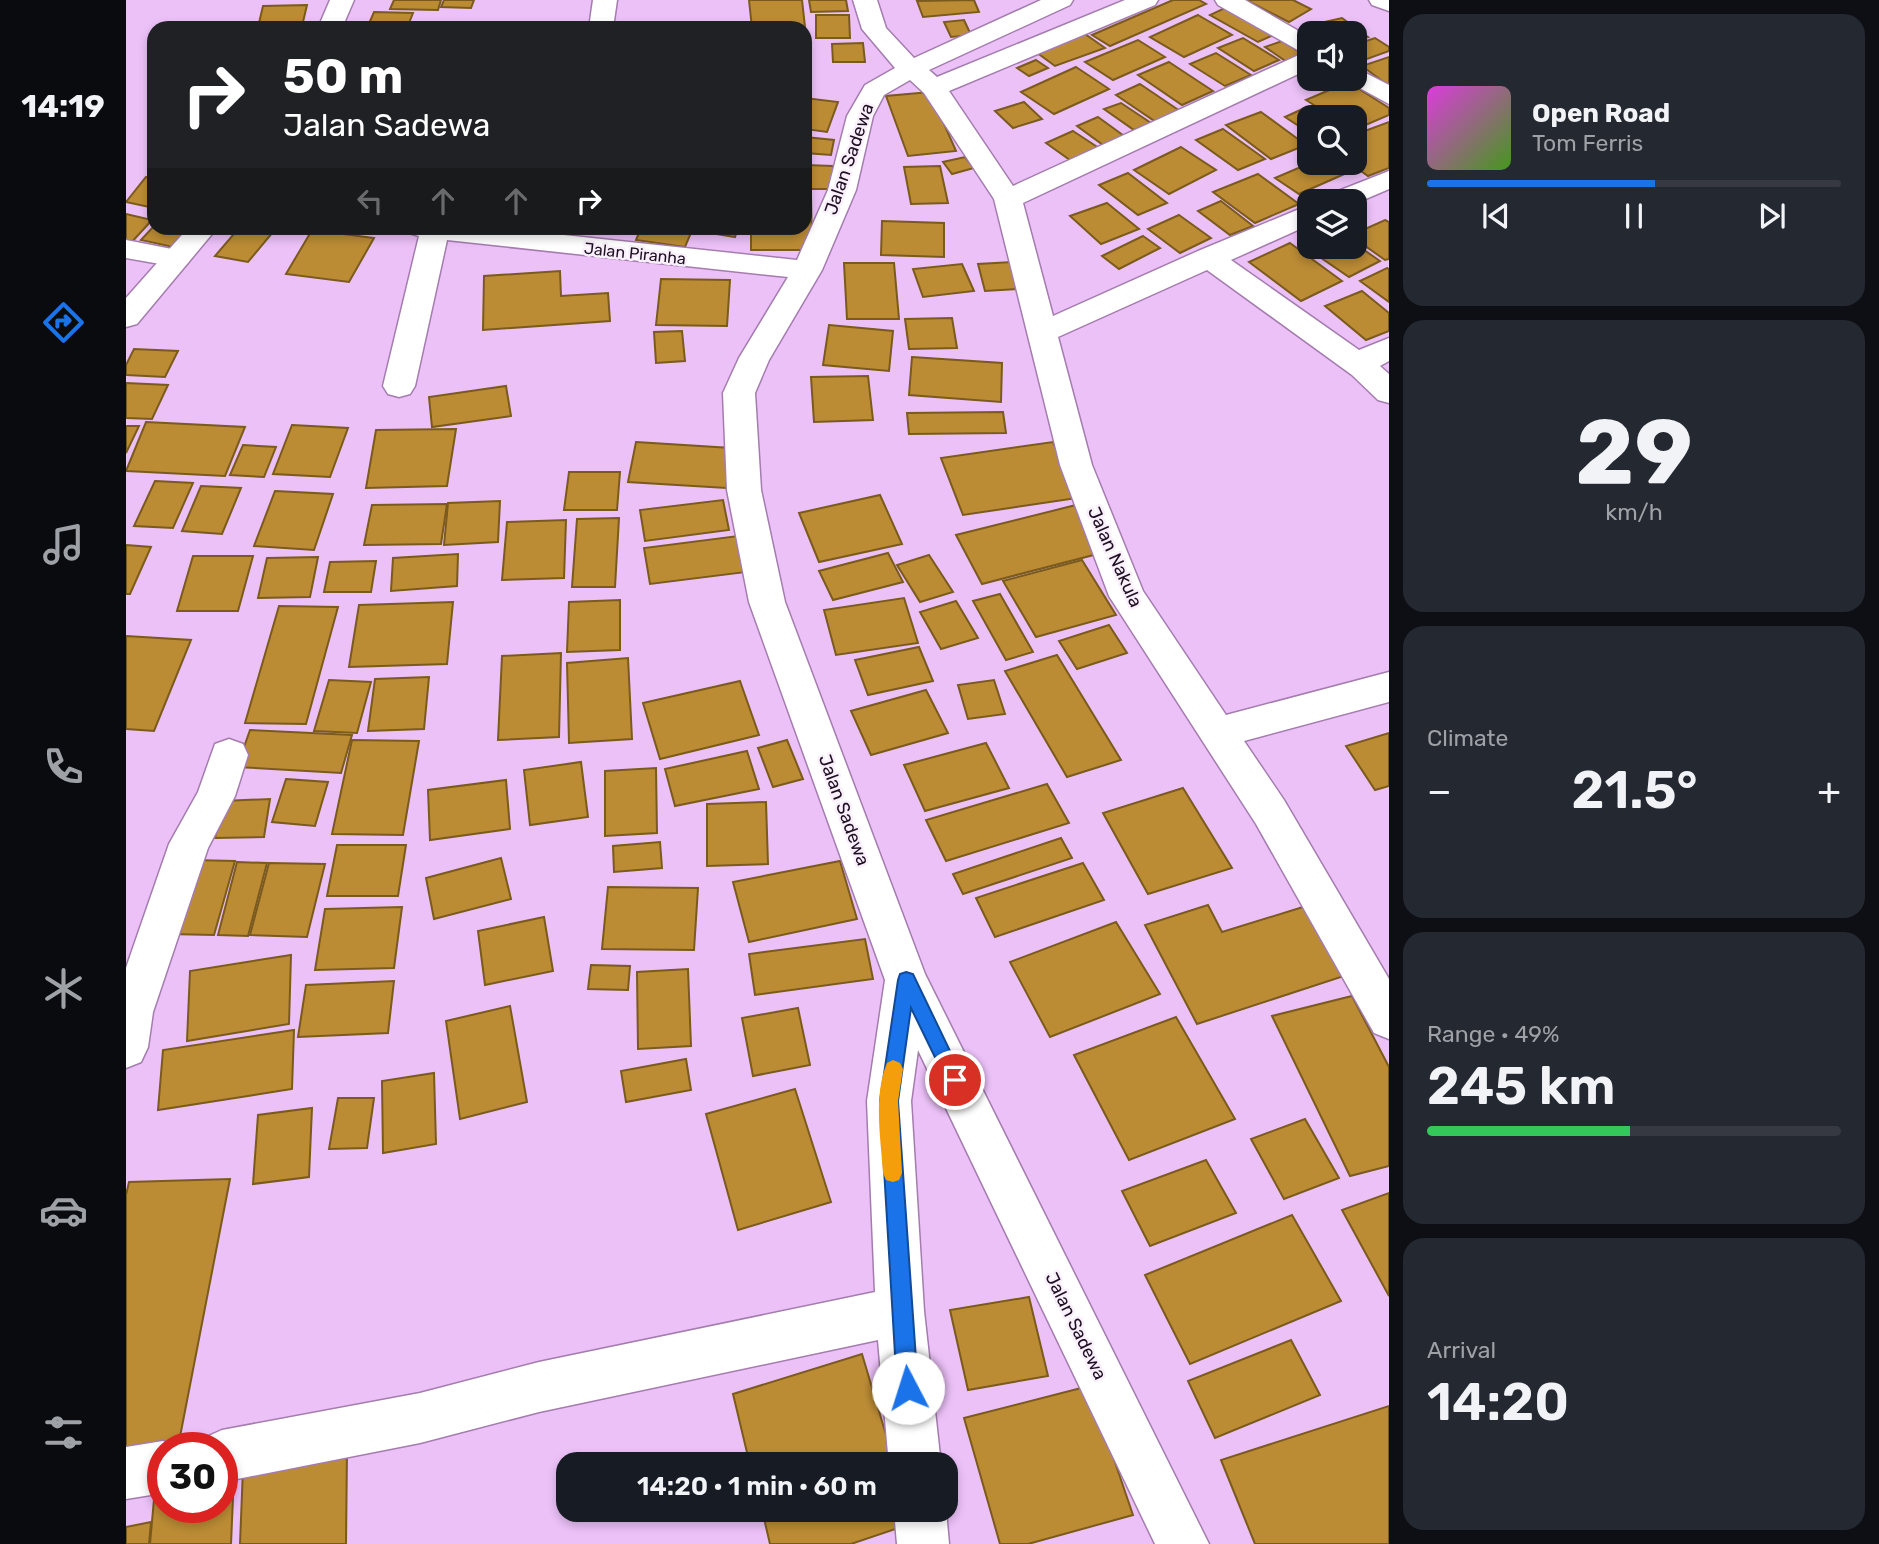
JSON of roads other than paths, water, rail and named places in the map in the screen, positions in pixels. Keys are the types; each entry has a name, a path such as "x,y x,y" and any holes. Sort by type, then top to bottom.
{"street":[{"path":"334,21 342,0"},
{"path":"602,21 605,0"},
{"name":"Jalan Nakula","path":"865,0 874,29 892,53 923,79 1008,199 1076,465 1128,596 1217,733 1375,965 1389,1019"},
{"path":"923,79 1061,0"},
{"path":"923,79 1146,0"},
{"path":"1227,0 1297,40"},
{"path":"1381,0 1389,4"},
{"path":"1008,199 1297,65"},
{"name":"Jalan Sadewa","path":"923,79 874,90 866,102 842,190 807,270 776,326 754,358 740,393 744,490 767,602 906,980 1183,1544"},
{"path":"1367,83 1389,96"},
{"path":"1366,189 1389,179"},
{"path":"1043,332 1297,219"},
{"path":"126,317 197,235"},
{"path":"399,386 427,235"},
{"name":"Jalan Piranha","path":"535,235 807,270"},
{"path":"126,249 177,258"},
{"path":"1208,257 1363,368 1389,392"},
{"path":"1363,368 1369,358 1389,348"},
{"path":"1217,733 1389,687"},
{"path":"126,1047 132,1012 189,844 216,796 229,755"},
{"path":"906,980 889,1101 900,1311 914,1452"},
{"path":"238,1453 419,1418 539,1387 900,1311"},
{"path":"126,1474 147,1470"},
{"path":"921,1522 923,1544"}]}
